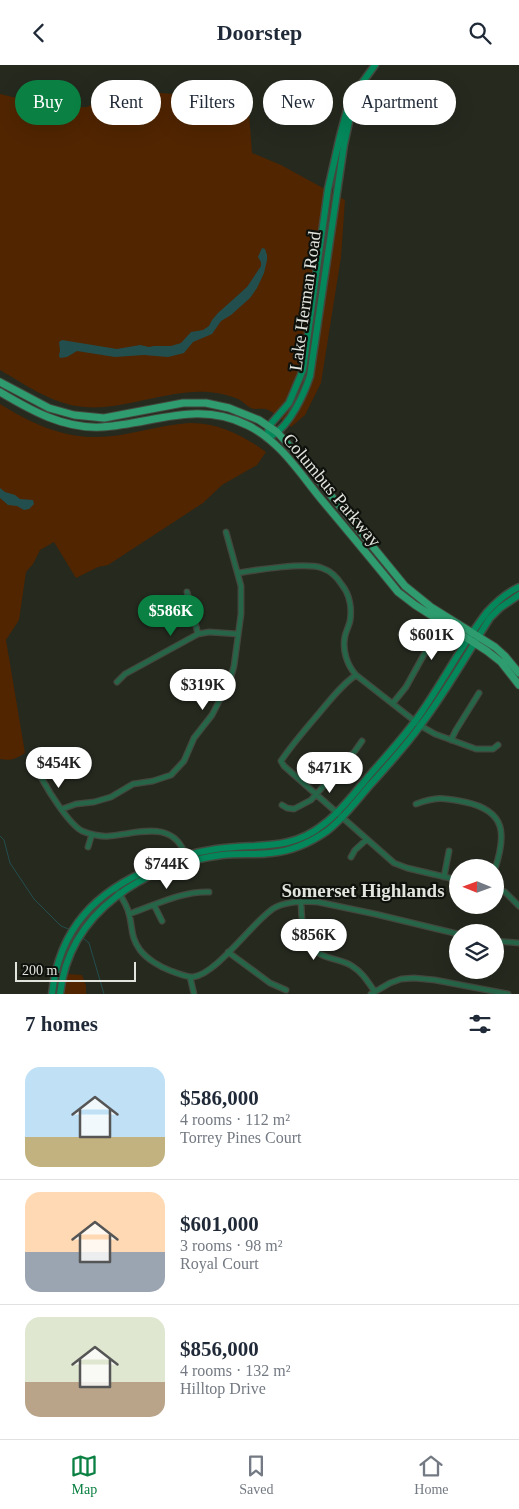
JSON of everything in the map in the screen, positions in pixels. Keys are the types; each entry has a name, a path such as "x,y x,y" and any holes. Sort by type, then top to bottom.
{"main road":[{"name":"Lake Herman Road","path":"363,80 375,65"},
{"name":"Lake Herman Road","path":"268,426 288,403 303,370 328,189 343,122"},
{"name":"Lake Herman Road","path":"268,438 277,432 291,415 310,376 348,125"},
{"name":"Columbus Parkway","path":"0,382 49,408 74,415 104,417 183,403 206,403 244,413 268,426 277,432 405,586 473,638 501,663 519,685"},
{"name":"Columbus Parkway","path":"0,392 49,418 77,425 102,427 200,413 224,416 260,432 284,453 398,592 415,605 505,656 519,673"},
{"path":"268,426 268,438"},
{"path":"473,638 481,620 496,602 519,587"},
{"path":"52,994 56,967 70,934 83,915 101,897 115,887 153,867 187,859 290,850 322,834 418,723 473,638 500,608 519,595"},
{"path":"60,994 66,967 76,942 100,909 140,881 187,859"}],"street":[{"path":"62,809 76,804 94,802 111,797 133,784 153,781 171,775 184,761 194,738 212,715 230,680 234,666 242,599 238,573 226,532"},
{"path":"238,573 251,570 313,566 321,567 334,575 346,590 349,599 350,621 344,638 344,649 349,665 356,675 435,735 482,750 492,749 498,745"},
{"path":"187,592 198,634"},
{"path":"117,682 125,674 198,634 209,632 238,634"},
{"path":"393,703 406,687 427,649 414,639 401,635"},
{"path":"356,675 336,692 295,741 281,761 316,795 394,863 449,878"},
{"path":"451,741 480,693"},
{"path":"282,805 294,809 311,800 362,741"},
{"path":"42,779 49,793 81,831 108,836 136,831 162,832 174,838 183,849 187,859"},
{"path":"416,804 434,798 446,798 481,806 491,811 498,821 502,837 502,850 499,859"},
{"path":"88,847 92,834"},
{"path":"350,857 366,840"},
{"path":"444,877 449,851"},
{"path":"115,887 129,914 133,936 140,950 145,956 168,970 190,977 205,972 271,910 287,903 318,902 449,931"},
{"path":"129,914 183,895 209,892"},
{"path":"504,892 519,906"},
{"path":"301,902 302,928 307,941 322,955 352,966 364,976 373,993 396,981 414,978 508,994"},
{"path":"154,905 162,921"},
{"path":"504,942 519,943"},
{"path":"228,952 270,983 286,990"},
{"path":"190,977 194,994"}],"shaded area":[{"path":"161,93 171,94 171,125 250,125 252,153 281,165 345,200 341,257 321,383 305,415 291,427 269,410 253,409 238,399 218,393 177,393 116,405 76,406 46,396 0,370 0,94 15,98 15,125 81,125 81,107 91,105 91,125 161,125"},
{"path":"0,404 44,427 67,434 104,437 177,424 200,423 230,431 266,452 257,465 222,485 203,503 108,565 98,567 76,578 54,542 40,550 33,564 26,572 19,620 6,640 25,753 10,760 0,759"},
{"path":"67,974 82,975 86,986 86,994 64,994"}],"water":[{"path":"262,248 265,249 267,255 264,273 250,298 231,315 221,321 212,334 193,342 184,353 168,357 144,355 115,357 77,351 67,357 60,358 59,342 62,340 117,349 140,345 149,347 171,346 181,343 191,332 203,330 209,326 218,313 247,287 261,266 258,257"},
{"path":"0,488 20,499 33,500 34,504 29,509 24,510 17,506 8,505 0,498"}],"waterway":[{"path":"0,836 4,840 10,863 34,899 61,926 71,930"},
{"path":"83,938 89,943 104,994"}],"district":[{"name":"Somerset Highlands","path":"363,890"}]}
